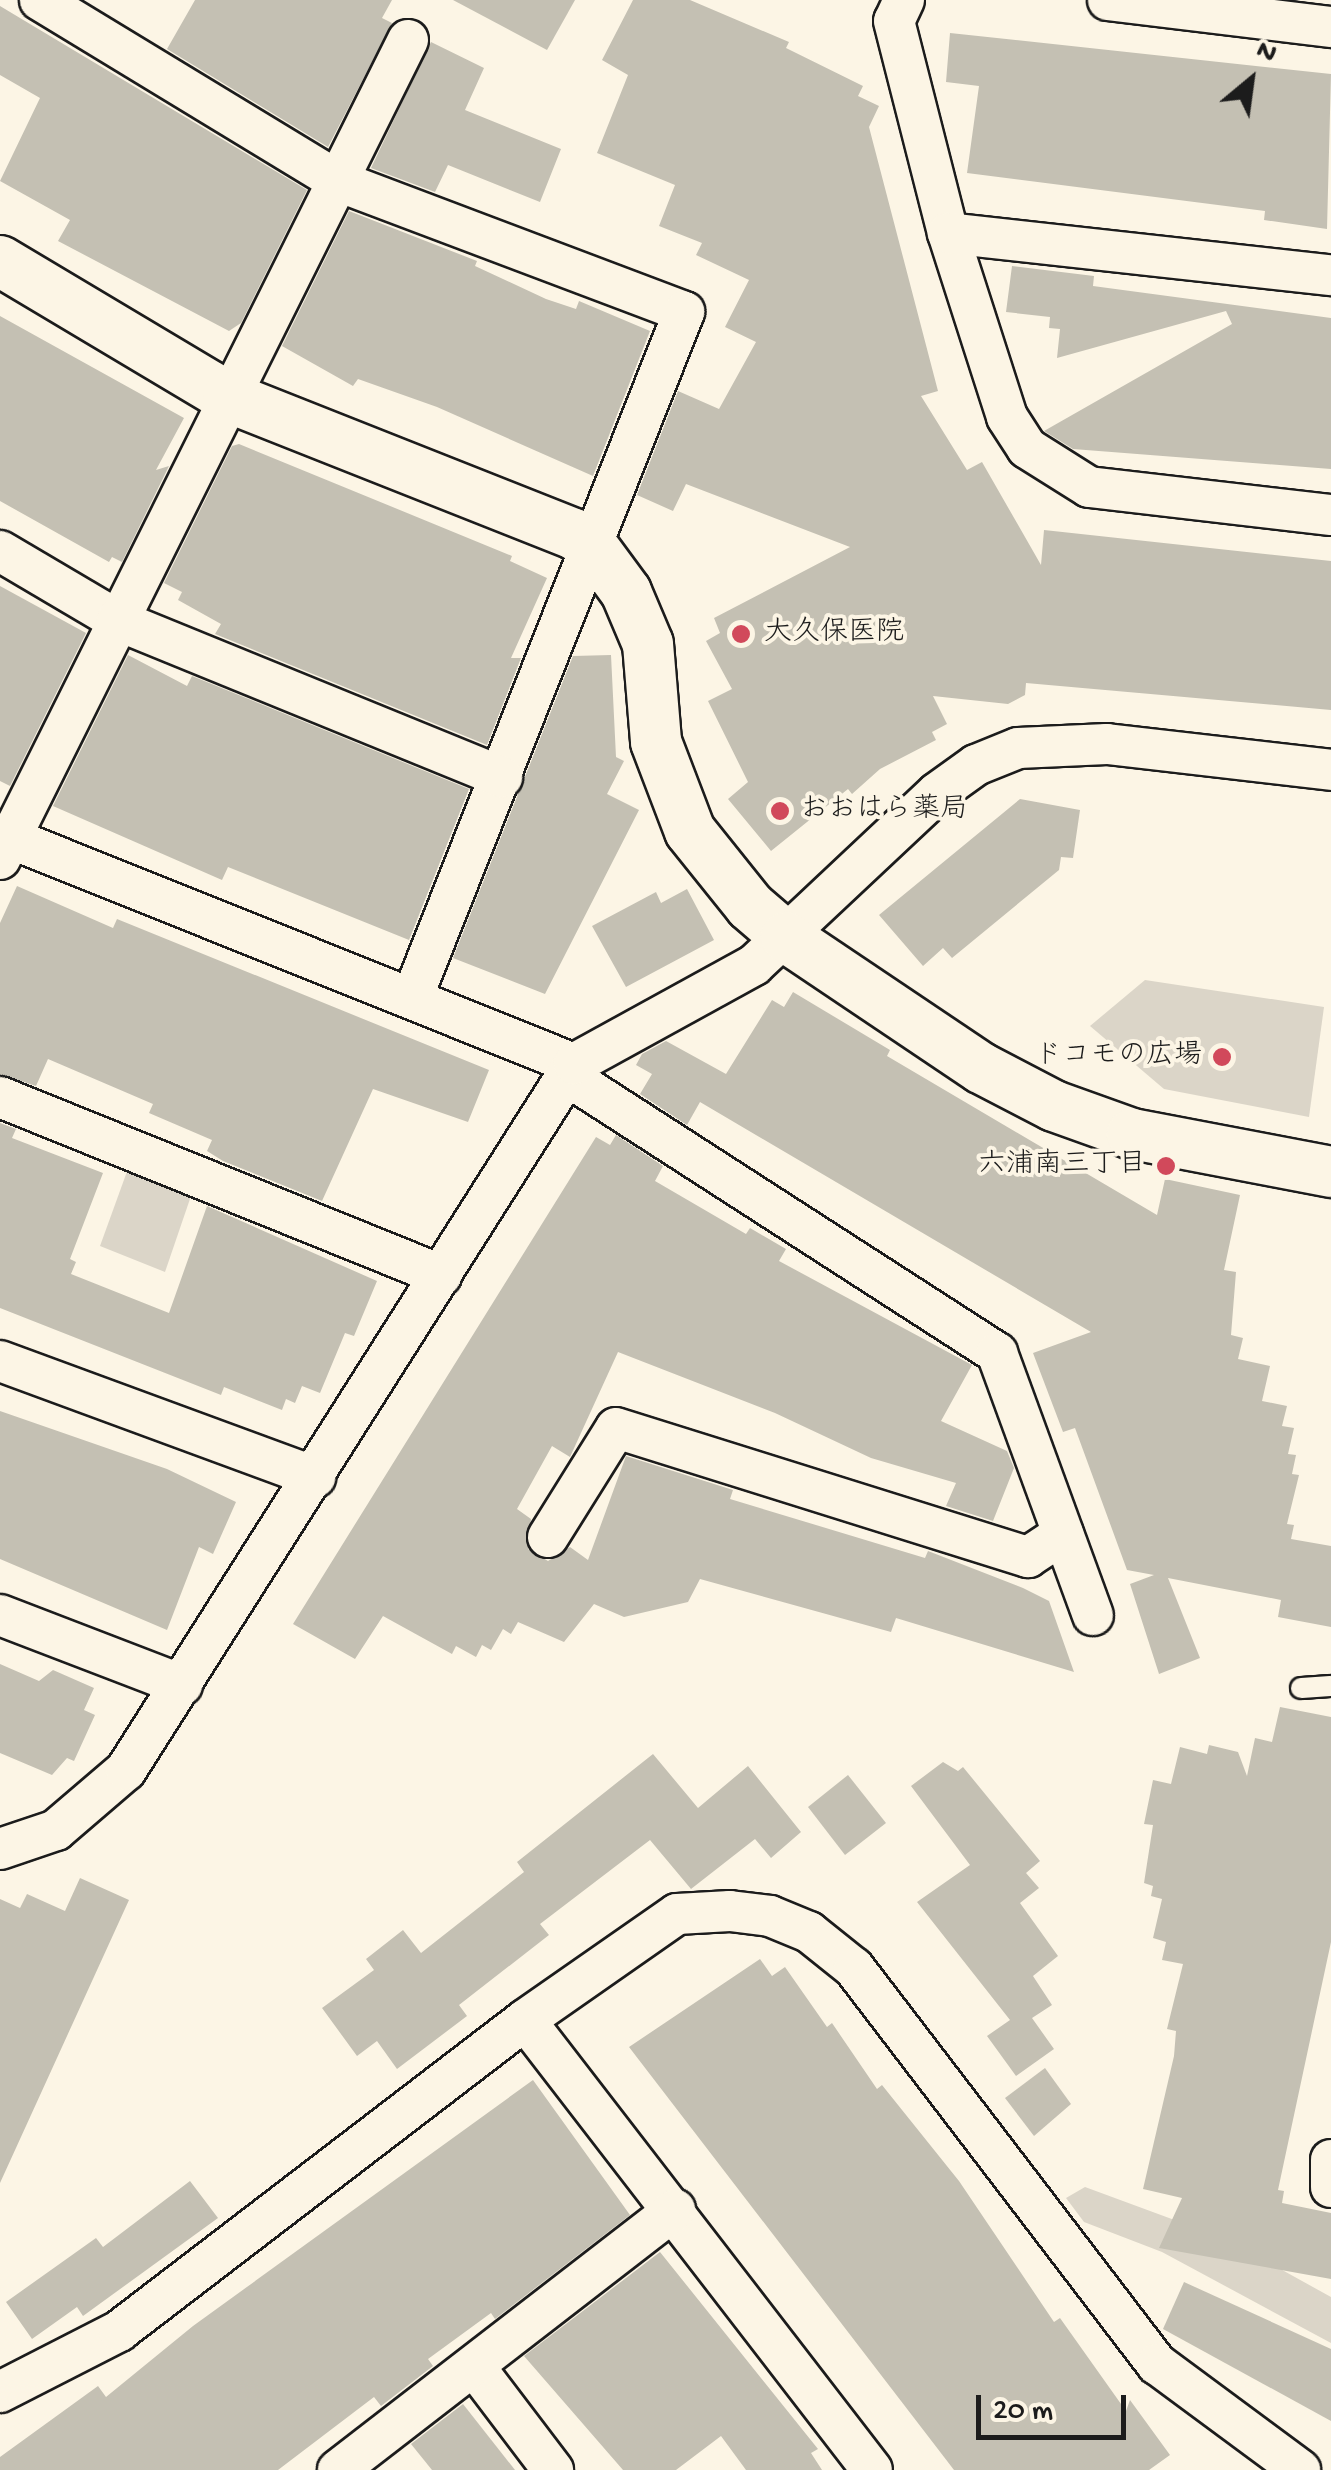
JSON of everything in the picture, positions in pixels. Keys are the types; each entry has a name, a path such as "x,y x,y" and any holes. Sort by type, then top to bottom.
{"street":[{"path":"40,0 338,181 684,312 412,998"},
{"path":"904,0 894,21 948,232 1007,416 1027,448 1058,472 1089,487 1331,515"},
{"path":"1108,0 1331,27"},
{"path":"408,40 3,844 412,998 570,1070 997,1353 1093,1616"},
{"path":"948,232 1331,275"},
{"path":"0,261 228,397 593,547 626,592 648,644 656,742 690,831 750,906 786,937 981,1068 1054,1106 1132,1134 1331,1172"},
{"path":"0,551 117,620 502,776"},
{"path":"0,1849 56,1830 106,1792 182,1684 570,1070 754,965 937,794 976,765 1018,748 1107,744 1331,770"},
{"path":"0,1097 441,1275"},
{"path":"0,1361 315,1477"},
{"path":"548,1537 616,1428 1028,1557 1063,1534"},
{"path":"0,1615 182,1684"},
{"path":"0,2392 120,2332 525,2020 677,1914 770,1916 809,1932 854,1968 1157,2364 1300,2470"},
{"path":"525,2020 872,2470"},
{"path":"1331,2160 1331,2187"},
{"path":"338,2470 675,2210"},
{"path":"474,2366 552,2470"}],"lane":[{"path":"1301,1688 1331,1686"}],"shaded area":[{"name":"ドコモの広場","path":"1145,980 1324,1007 1309,1117 1164,1089 1090,1026"},
{"path":"129,1166 192,1193 165,1272 100,1246"},
{"path":"1085,2187 1226,2239 1331,2297 1331,2343 1162,2252 1084,2222 1066,2198"}],"building":[{"path":"195,0 392,0 382,18 392,23 328,147 167,49"},
{"path":"453,0 575,0 547,50"},
{"path":"633,0 690,0 789,42 786,48 863,86 858,96 879,106 869,127 938,391 921,396 967,470 982,462 1041,565 1044,530 1331,561 1331,710 1026,683 1025,695 1008,704 933,696 947,724 932,732 936,740 880,769 852,794 848,789 771,851 728,799 748,782 708,701 732,689 706,641 720,633 714,618 850,547 686,484 673,511 637,495 678,391 719,409 756,342 725,327 749,280 696,255 702,243 659,226 675,185 597,153 628,75 602,60"},
{"path":"0,6 307,190 241,323 229,331 58,241 70,220 0,181 40,98 0,75"},
{"path":"950,33 1331,74 1327,229 1264,220 1265,211 967,173 979,86 946,82"},
{"path":"431,42 484,68 465,110 561,149 540,202 448,165 435,192 371,168"},
{"path":"349,211 477,261 475,266 546,299 576,309 579,301 650,331 593,476 437,407 358,379 353,386 282,346"},
{"path":"1012,266 1094,276 1093,286 1331,318 1331,469 1073,449 1044,431 1232,324 1226,311 1057,358 1060,329 1049,328 1050,317 1006,312"},
{"path":"0,316 184,418 156,470 169,466 122,562 112,557 109,562 0,501"},
{"path":"239,444 512,556 510,561 547,578 511,658 521,658 487,745 215,634 221,624 178,600 182,592 164,583 232,446"},
{"path":"0,586 86,633 10,786 0,781"},
{"path":"128,655 187,686 192,676 469,789 409,940 228,867 222,880 53,806"},
{"path":"611,655 616,757 624,761 607,794 639,810 545,994 453,958 573,656"},
{"path":"1020,799 1080,810 1073,858 1061,857 1059,870 952,958 943,948 923,966 879,915"},
{"path":"17,886 113,928 117,919 489,1070 468,1122 373,1089 322,1201 223,1161 207,1151 212,1140 149,1113 153,1104 48,1059 36,1086 0,1074 0,923"},
{"path":"687,889 714,940 626,987 592,926 656,892 661,903"},
{"path":"793,992 890,1050 887,1056 1157,1215 1165,1179 1240,1195 1224,1270 1236,1272 1231,1335 1243,1338 1238,1359 1270,1366 1262,1401 1287,1406 1282,1426 1294,1428 1288,1454 1296,1455 1292,1474 1299,1475 1287,1524 1294,1525 1291,1539 1331,1546 1331,1627 1278,1617 1281,1600 1168,1578 1200,1658 1159,1674 1130,1584 1154,1575 1127,1570 1075,1428 1063,1432 1033,1353 1091,1332 700,1102 687,1125 640,1094 652,1074 636,1065 642,1054 666,1041 726,1074 772,1000 784,1007"},
{"path":"0,1123 16,1129 12,1138 103,1173 70,1259 76,1262 71,1274 169,1313 207,1206 377,1281 354,1336 345,1333 320,1393 302,1386 295,1403 286,1399 282,1410 224,1387 221,1395 0,1308"},
{"path":"616,1135 663,1166 655,1181 746,1234 750,1228 786,1249 779,1261 972,1365 941,1421 1007,1451 1014,1468 993,1521 946,1506 956,1483 871,1458 775,1413 618,1352 570,1457 552,1446 517,1509 531,1519 528,1549 548,1561 570,1547 588,1560 626,1456 733,1490 730,1499 925,1558 928,1551 1023,1588 1049,1601 1074,1672 896,1618 891,1632 700,1579 688,1602 624,1617 594,1604 564,1642 518,1622 511,1634 503,1629 491,1650 482,1645 476,1657 456,1646 452,1654 383,1616 355,1659 293,1624 596,1137 610,1145"},
{"path":"0,1411 167,1469 236,1502 213,1554 199,1547 167,1630 0,1559"},
{"path":"0,1664 39,1681 53,1670 94,1688 84,1710 95,1715 74,1761 67,1758 52,1775 0,1753"},
{"path":"1280,1707 1331,1717 1331,1942 1278,2190 1284,2191 1282,2203 1331,2213 1331,2279 1159,2248 1182,2198 1143,2189 1174,2056 1176,2031 1167,2029 1183,1964 1162,1960 1166,1942 1153,1938 1162,1899 1151,1896 1153,1886 1144,1883 1153,1825 1144,1824 1153,1780 1171,1784 1180,1747 1207,1754 1209,1745 1238,1752 1247,1776 1255,1738 1272,1742"},
{"path":"653,1754 698,1808 748,1766 801,1832 771,1858 755,1839 691,1889 650,1840 540,1924 549,1935 459,2005 467,2016 397,2069 377,2041 357,2056 322,2008 374,1970 366,1959 403,1930 421,1953 524,1872 517,1862"},
{"path":"943,1762 958,1771 963,1767 1040,1861 1026,1873 1039,1888 1020,1903 1058,1956 1033,1976 1052,2005 1032,2018 1054,2049 1016,2076 987,2036 1010,2020 917,1902 970,1865 911,1786"},
{"path":"848,1775 886,1823 845,1855 808,1807"},
{"path":"80,1878 129,1900 0,2183 0,1899 20,1908 27,1894 65,1911"},
{"path":"760,1959 772,1976 785,1967 827,2027 832,2023 877,2089 882,2085 959,2181 1054,2322 1060,2318 1126,2411 1130,2400 1170,2455 1149,2470 954,2470 629,2047"},
{"path":"1045,2068 1071,2104 1034,2136 1005,2098"},
{"path":"533,2080 630,2215 495,2319 491,2313 428,2359 433,2366 381,2406 374,2397 278,2470 0,2470 0,2457 98,2386 106,2397 193,2326"},
{"path":"190,2181 218,2218 83,2316 77,2307 32,2339 6,2302 96,2238 103,2247"},
{"path":"660,2252 818,2449 811,2453 822,2470 746,2470 721,2436 676,2470 623,2470 524,2356"},
{"path":"1184,2282 1331,2349 1331,2421 1163,2329"},
{"path":"463,2404 515,2470 432,2470 411,2444"}],"place":[{"name":"大久保医院","path":"741,634"},
{"name":"おおはら薬局","path":"780,811"},
{"name":"ドコモの広場","path":"1222,1057"},
{"name":"六浦南三丁目","path":"1166,1166"}]}
